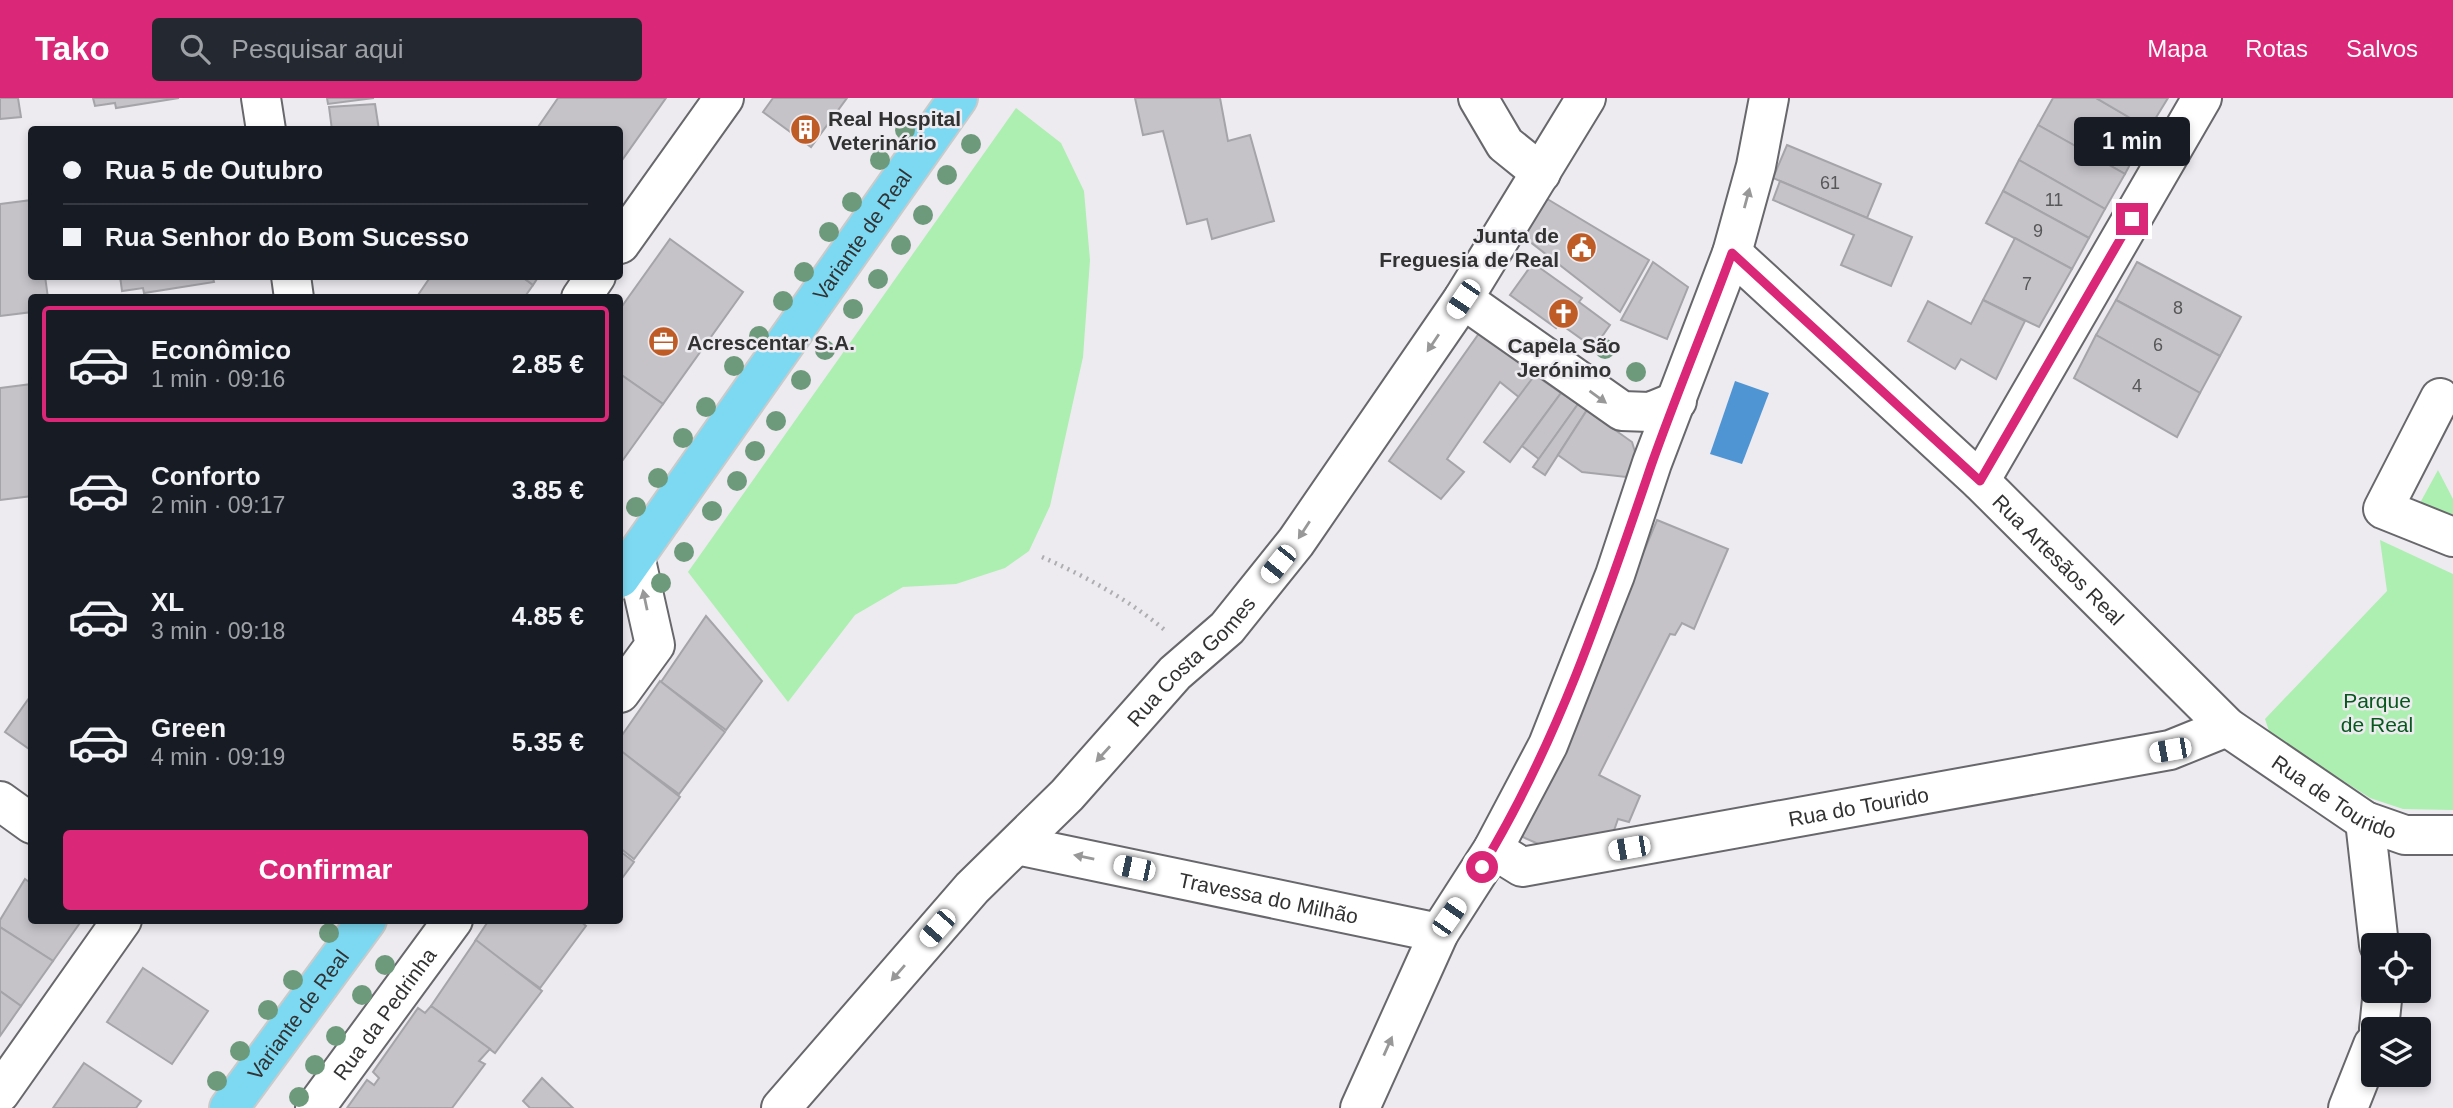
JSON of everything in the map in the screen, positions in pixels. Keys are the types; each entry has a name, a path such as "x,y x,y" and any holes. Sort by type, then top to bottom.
{"main road":[{"name":"Variante de Real","path":"627,567 958,98"},
{"name":"Variante de Real","path":"229,1108 364,924"}],"street":[{"path":"261,98 265,126"},
{"path":"623,240 724,98"},
{"path":"1478,98 1505,144 1541,173"},
{"name":"Rua Costa Gomes","path":"781,1108 972,888 1067,795 1175,673 1227,628 1296,542 1463,299 1586,98"},
{"path":"1360,1108 1439,933 1493,849 1548,745 1615,575 1732,253 1756,166 1769,98"},
{"path":"1980,481 2202,98"},
{"name":"Rua Artesãos Real","path":"1732,253 1980,481 2227,727"},
{"path":"1463,299 1622,411 1650,412 1677,401"},
{"path":"2446,388 2453,440"},
{"path":"2446,388 2383,509 2453,537"},
{"path":"623,689 655,645 627,567"},
{"name":"Rua do Tourido","path":"1493,849 1522,867 2170,750 2227,727"},
{"name":"Rua de Tourido","path":"2227,727 2365,821 2405,835 2453,835"},
{"path":"0,801 28,821"},
{"path":"2365,821 2378,933"},
{"name":"Travessa do Milhão","path":"1017,845 1439,933"},
{"path":"0,1093 119,924"},
{"name":"Rua da Pedrinha","path":"315,1108 450,924"},
{"path":"2348,1108 2361,1075"}],"path":[{"path":"1042,557 1080,574 1144,613 1173,637"}],"green space":[{"path":"1016,108 1061,143 1084,191 1090,260 1083,357 1050,506 1029,551 1005,568 956,584 903,587 855,615 788,702 688,572"},
{"path":"2438,470 2453,499 2453,519 2420,503"},
{"name":"Parque de Real","path":"2380,540 2453,574 2453,810 2403,809 2370,798 2270,734 2265,719 2387,591"}],"water":[{"path":"1735,381 1769,393 1742,464 1710,454"}],"building":[{"path":"0,98 18,98 21,117 0,119"},
{"path":"93,98 179,98 116,108 115,103 95,106"},
{"path":"327,98 374,98 328,104"},
{"path":"558,98 666,98 623,159 623,126 539,126"},
{"name":"Real Hospital Veterinário","path":"773,98 847,98 811,147 763,112"},
{"path":"1135,98 1220,98 1228,141 1250,135 1274,221 1212,239 1207,219 1187,224 1163,131 1143,135"},
{"path":"2053,98 2096,98 2149,129 2125,174 2038,125"},
{"path":"2096,98 2168,98 2149,129"},
{"path":"375,104 378,126 331,126 329,107"},
{"path":"2038,125 2125,174 2105,209 2019,160"},
{"path":"1787,145 1881,184 1867,218 1773,178"},
{"path":"2019,160 2105,209 2089,238 2003,191"},
{"path":"1780,181 1912,237 1891,286 1841,265 1854,235 1773,200"},
{"path":"2003,191 2089,238 2072,269 1986,223"},
{"name":"Junta de Freguesia de Real","path":"1544,197 1649,260 1620,312 1520,234"},
{"path":"28,200 28,280 46,280 47,294 28,294 28,312 0,316 0,204"},
{"path":"2015,238 2072,269 2039,327 1983,300"},
{"name":"Acrescentar S.A.","path":"670,239 743,292 663,404 623,376 623,305"},
{"path":"1653,262 1688,287 1667,339 1621,320"},
{"path":"2137,262 2241,317 2220,356 2116,300"},
{"name":"Capela São Jerónimo","path":"1533,263 1582,298 1579,302 1610,325 1594,348 1559,323 1556,328 1510,295"},
{"path":"121,280 214,282 144,293 143,288 122,291"},
{"path":"428,280 526,280 533,285 527,294 419,294"},
{"path":"1983,300 2025,321 1996,379 1961,359 1955,369 1908,341 1928,301 1971,324"},
{"path":"2116,300 2220,356 2200,393 2096,335"},
{"path":"1480,332 1535,375 1520,398 1500,382 1447,459 1464,472 1441,499 1389,461"},
{"path":"2096,335 2200,393 2177,437 2074,378"},
{"path":"1535,375 1561,393 1510,462 1484,442"},
{"path":"623,376 663,404 623,460"},
{"path":"28,384 28,496 0,500 0,388"},
{"path":"1561,393 1578,404 1539,459 1522,446"},
{"path":"1578,404 1587,410 1545,475 1533,467"},
{"path":"1587,410 1632,442 1636,455 1626,477 1582,472 1558,455"},
{"path":"1657,520 1728,549 1694,629 1682,623 1675,635 1670,634 1599,775 1640,796 1629,822 1618,819 1611,839 1552,850 1516,834 1566,738"},
{"path":"706,616 762,681 726,730 661,682"},
{"path":"660,681 725,732 679,794 623,753 623,734"},
{"path":"28,700 28,748 5,732"},
{"path":"623,752 680,797 634,859 623,850"},
{"path":"623,853 634,862 623,877"},
{"path":"25,879 28,881 28,924 79,924 53,961 0,927 0,920"},
{"path":"486,924 586,926 540,988 475,941"},
{"path":"0,927 53,961 21,1006 0,991"},
{"path":"476,940 542,991 495,1053 431,1006"},
{"path":"143,968 208,1011 172,1064 107,1022"},
{"path":"0,991 21,1006 0,1036"},
{"path":"431,1006 490,1049 479,1061 485,1064 452,1108 347,1108 367,1080 374,1085 379,1078 373,1072 418,1008 425,1013"},
{"path":"84,1063 141,1101 136,1108 53,1108"},
{"path":"542,1078 573,1108 530,1108 523,1101"}],"place":[{"name":"Real Hospital Veterinário","path":"805,130"},
{"name":"Junta de Freguesia de Real","path":"1582,247"},
{"name":"Capela São Jerónimo","path":"1564,313"},
{"name":"Acrescentar S.A.","path":"664,342"}],"route":[{"path":"1482,867 1548,745 1615,575 1652,463 1732,253 1831,340 1980,481 2132,219"}]}
